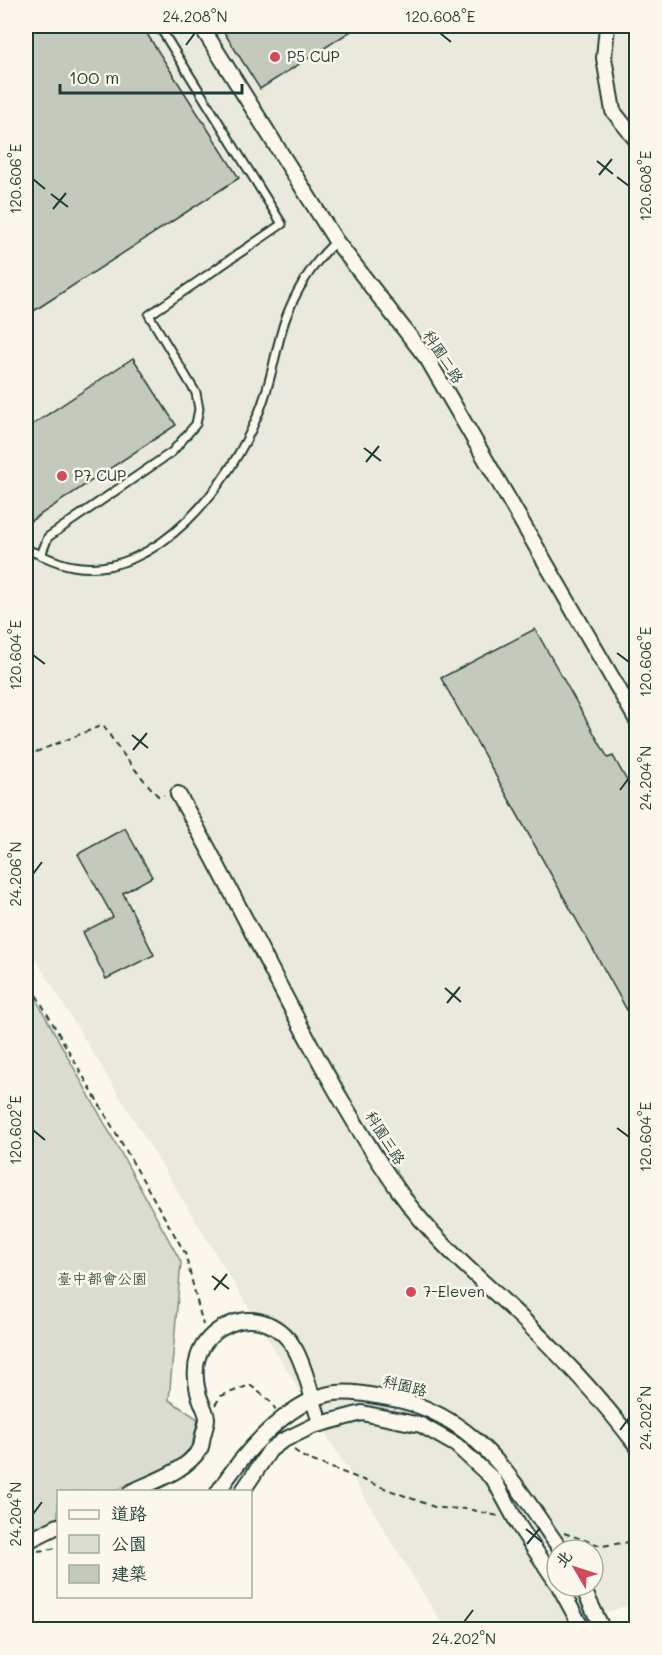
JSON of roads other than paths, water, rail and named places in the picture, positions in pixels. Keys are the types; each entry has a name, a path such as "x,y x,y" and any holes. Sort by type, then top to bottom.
{"street":[{"name":"科園二路","path":"201,26 336,241 428,360 636,719"},
{"path":"608,26 604,58 613,111 636,141"},
{"name":"科園三路","path":"178,794 328,1074 402,1195 460,1263 495,1293 605,1403 636,1445"},
{"path":"133,1490 178,1470 201,1448 207,1417 198,1392 195,1367 199,1351 207,1340 233,1322 251,1320 271,1324 285,1335 298,1352 312,1402 321,1424"},
{"name":"科園路","path":"219,1490 236,1463 270,1428 312,1402 327,1395 346,1392 401,1400 428,1408 486,1449 507,1474 552,1538"},
{"path":"243,1490 270,1450 282,1441 321,1424 362,1413 421,1425 456,1445 494,1480 519,1526 545,1565"},
{"path":"31,1547 57,1527"},
{"path":"565,1598 583,1629"},
{"path":"588,1598 603,1629"}],"lane":[{"path":"41,555 48,537 172,452 196,424 200,409 196,393 148,315 282,224 159,26"},
{"path":"26,549 73,567 120,565 153,548 187,523 213,494 241,450 259,414 273,374 285,320 315,261 336,241"}],"place":[{"name":"P5 CUP","path":"275,57"},
{"name":"P7 CUP","path":"62,476"},
{"name":"7-Eleven","path":"411,1292"}],"park label":[{"name":"臺中都會公園","path":"102,1279"}]}
